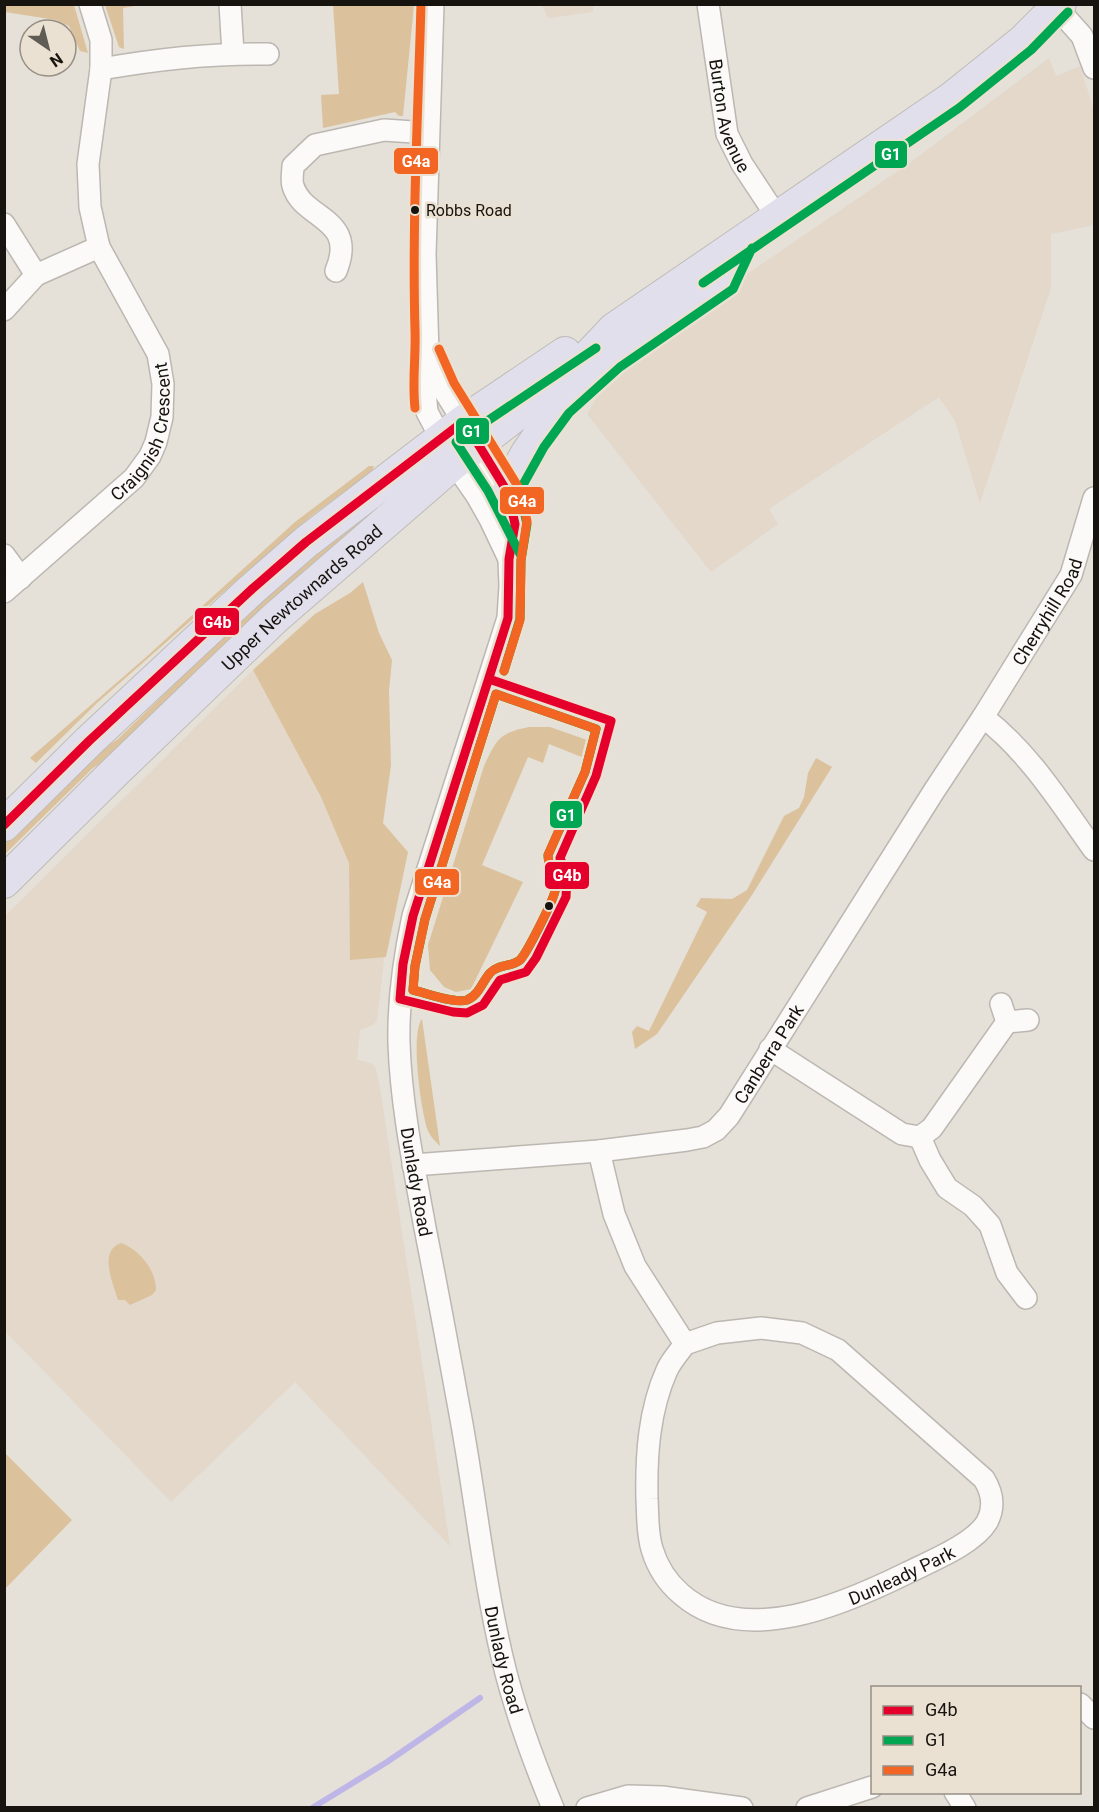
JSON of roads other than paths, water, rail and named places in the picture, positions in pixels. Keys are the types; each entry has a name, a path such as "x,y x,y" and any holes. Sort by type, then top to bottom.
{"highway":[{"name":"Upper Newtownards Road","path":"4,825 89,741 250,590 306,542 579,366 614,328 963,90 1023,41 1059,6"},
{"path":"508,493 513,478 527,453 560,405 613,358 724,281 741,243"},
{"name":"Upper Newtownards Road","path":"4,882 117,770 459,442"}],"street":[{"name":"Craignish Crescent","path":"4,592 134,478 150,456 162,417 164,384 158,354 99,247 90,207 88,164 101,69 101,40 90,4"},
{"path":"230,4 233,53"},
{"path":"433,4 425,254 427,412 459,442"},
{"name":"Burton Avenue","path":"708,4 727,135 742,164 777,217"},
{"path":"1059,6 1082,36 1095,68"},
{"path":"101,69 160,59 233,53 268,54"},
{"path":"336,271 342,256 338,237 329,222 303,201 292,185 293,166 315,145 384,130 428,133"},
{"path":"4,224 36,275"},
{"path":"4,310 36,275 99,247"},
{"path":"428,354 443,389 459,442"},
{"name":"Dunlady Road","path":"459,442 508,493 515,524 509,559 510,606 500,647 413,916 403,964 399,1042 403,1101 466,1444 488,1589 503,1660 517,1713 553,1808"},
{"name":"Dunlady Road","path":"459,442 480,501 509,559"},
{"name":"Cherryhill Road","path":"983,717 1071,575 1095,498"},
{"path":"4,555 21,578"},
{"path":"983,717 1010,740 1095,850"},
{"name":"Canberra Park","path":"413,1165 598,1151 687,1140 703,1137 716,1130 729,1116 983,717"},
{"path":"770,1049 902,1134 920,1137 932,1128 1012,1015"},
{"path":"920,1137 930,1160 947,1188 973,1206 990,1225 1007,1273 1026,1298"},
{"path":"598,1151 614,1215 635,1266 685,1344"},
{"name":"Dunleady Park","path":"761,1328 802,1333 837,1350 984,1479 992,1495 988,1521 966,1541 936,1559 847,1600 810,1612 779,1618 750,1620 717,1615 702,1609 687,1600 665,1577 657,1563 648,1532 647,1471 653,1410 668,1368 685,1344 717,1333 761,1328"},
{"path":"1081,1705 1095,1718"},
{"path":"807,1808 871,1788"},
{"path":"956,1794 965,1808"},
{"path":"586,1808 628,1796 662,1797 742,1808"}],"waterway":[{"path":"312,1808 387,1762 480,1698"}],"place":[{"name":"Robbs Road","path":"415,210"}]}
